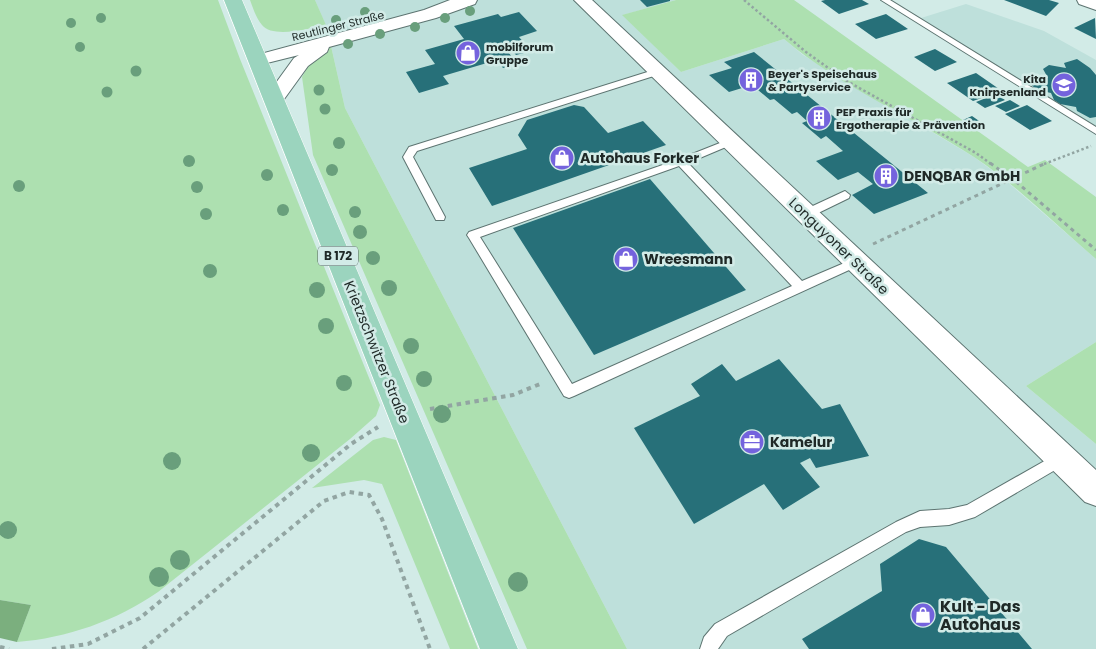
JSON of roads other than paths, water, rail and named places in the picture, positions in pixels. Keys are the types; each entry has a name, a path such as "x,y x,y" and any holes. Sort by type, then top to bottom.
{"main road":[{"name":"Krietzschwitzer Straße","path":"233,0 275,98 499,649"}],"street":[{"name":"Longuyoner Straße","path":"582,0 1096,491"},
{"path":"1085,0 1096,4"},
{"name":"Reutlinger Straße","path":"255,53 425,5 462,2"},
{"name":"Reutlinger Straße","path":"255,53 337,38 430,14 462,2"},
{"name":"Reutlinger Straße","path":"275,98 301,62 337,38"}],"lane":[{"path":"885,0 1096,131"},
{"path":"440,217 408,157 413,149 657,72"},
{"path":"730,142 681,162 473,235 569,392 800,287 852,259"},
{"path":"681,162 800,287"},
{"path":"806,214 845,195"},
{"path":"709,649 710,643 721,630 901,527 920,519 949,517 970,512 1062,458"}],"place":[{"name":"mobilforum Gruppe","path":"468,53"},
{"name":"Beyer's Speisehaus & Partyservice","path":"751,80"},
{"name":"Kita Knirpsenland","path":"1064,85"},
{"name":"PEP Praxis für Ergotherapie & Prävention","path":"819,118"},
{"name":"Autohaus Forker","path":"562,158"},
{"name":"DENQBAR GmbH","path":"886,176"},
{"name":"Wreesmann","path":"626,259"},
{"name":"Kamelur","path":"752,442"},
{"name":"Kult - Das Autohaus","path":"923,615"}]}
